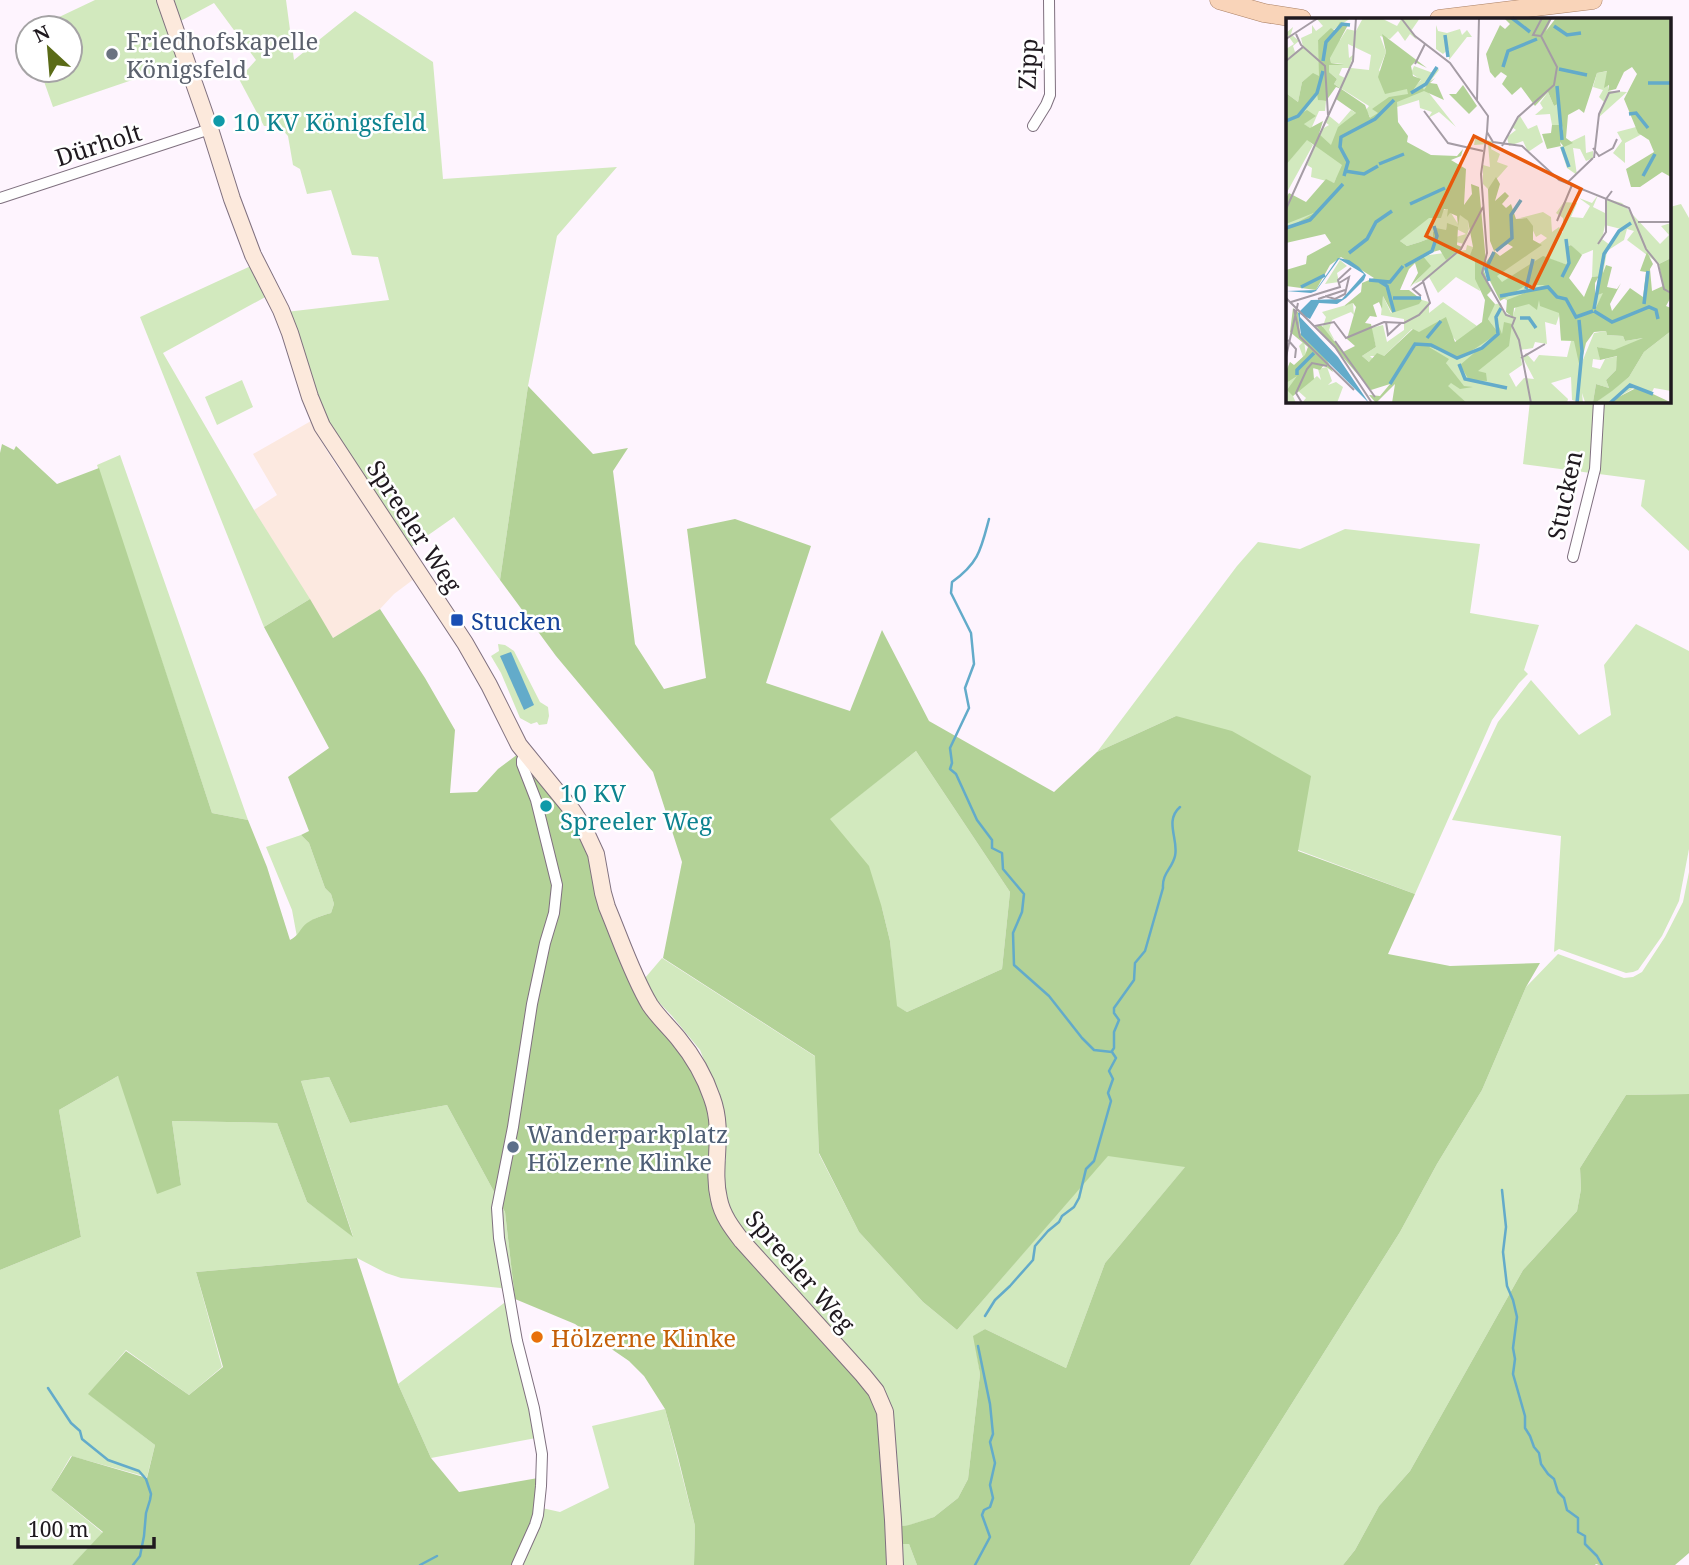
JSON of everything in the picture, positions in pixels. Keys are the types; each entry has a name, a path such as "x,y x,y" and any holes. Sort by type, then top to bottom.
{"main road":[{"path":"1219,0 1264,13 1295,18"},
{"path":"1442,18 1472,8 1553,10 1593,0"}],"street":[{"name":"Spreeler Weg","path":"165,0 239,219 290,333 322,426 464,643 489,685 519,746 572,810 591,841 607,907 645,995 652,1009 688,1052 709,1089 718,1126 717,1191 729,1223 863,1375 880,1398 885,1412 895,1565"},
{"name":"Zipp","path":"1033,126 1050,95 1049,0"},
{"name":"Dürholt","path":"0,198 210,129"},
{"name":"Stucken","path":"1573,557 1595,469 1599,402"},
{"path":"517,1565 538,1515 542,1454 534,1408 517,1341 499,1238 497,1208 532,1004 554,913 557,886 537,800 522,764 525,754"}],"shaded area":[{"path":"311,421 339,470 343,471 414,579 380,609 333,638 254,510 277,495 253,454"}],"green space":[{"path":"95,0 162,0 182,63 53,107 45,84 84,84 84,14 66,14"},
{"path":"163,0 286,0 294,60 355,11 433,62 443,179 617,167 557,236 528,386 500,580 454,517 407,550 325,417 286,312 389,300 378,257 352,255 331,190 307,194 300,169 293,165 288,136 279,126 264,126 239,79 256,60 214,3 177,23"},
{"path":"1681,204 1689,218 1689,551 1641,506 1645,480 1599,474 1602,402 1672,402 1672,206"},
{"path":"253,265 269,295 163,353 254,510 310,599 264,627 140,317"},
{"path":"242,380 253,407 217,425 205,397"},
{"path":"528,386 593,454 628,448 613,471 635,644 664,689 706,678 687,529 735,519 811,546 766,683 850,711 882,630 929,721 1054,792 1097,752 1176,716 1232,731 1311,776 1298,851 1415,894 1388,954 1450,966 1540,963 1526,987 1482,1090 1400,1232 1190,1565 917,1565 909,1544 895,1544 895,1527 934,1517 958,1498 968,1479 980,1374 973,1336 985,1329 1066,1368 1105,1263 1185,1167 1108,1156 957,1330 923,1302 859,1232 819,1153 815,1056 663,958 682,862 653,772 556,656 500,580","holes":["916,751 1010,892 1002,969 907,1012 897,1006 890,941 869,866 830,819"]},
{"path":"1530,402 1597,402 1591,473 1523,464"},
{"path":"2,444 14,450 16,446 57,484 99,468 212,813 248,820 267,867 290,940 307,923 331,913 334,904 331,894 325,888 309,843 301,835 309,831 288,777 329,748 264,627 310,599 333,638 380,609 455,730 450,793 477,792 498,769 518,754 583,836 601,901 708,1098 714,1198 877,1400 895,1565 694,1565 695,1526 665,1409 644,1376 629,1361 575,1324 515,1299 505,1212 447,1105 350,1123 329,1077 301,1081 353,1237 307,1202 277,1123 172,1121 181,1185 157,1194 118,1076 59,1110 81,1237 0,1270"},
{"path":"120,455 248,820 212,813 97,465"},
{"path":"1345,529 1480,544 1470,613 1539,625 1524,670 1528,674 1492,720 1415,894 1298,850 1176,716 1097,752 1258,542 1300,549"},
{"path":"1636,624 1689,651 1689,849 1679,901 1662,936 1638,970 1626,973 1559,949 1554,952 1561,836 1452,820 1498,722 1531,680 1579,735 1611,715 1604,665"},
{"path":"498,644 514,651 540,702 548,707 547,724 531,724 520,718 491,656 499,651"},
{"path":"916,751 1010,892 1002,969 907,1012 896,1006 890,941 882,908 829,819"},
{"path":"301,835 309,843 325,888 331,894 334,904 331,913 311,921 297,937 292,910 266,847"},
{"path":"1689,872 1689,1094 1626,1095 1580,1168 1581,1189 1577,1211 1523,1270 1410,1471 1379,1506 1355,1550 1343,1565 1190,1565 1400,1232 1482,1090 1526,987 1558,954 1624,978 1642,972 1665,937 1683,902"},
{"path":"662,958 816,1057 819,1154 859,1232 923,1302 957,1330 1108,1155 1186,1166 1105,1263 1066,1368 985,1329 974,1336 980,1374 968,1479 958,1498 934,1517 895,1527 740,1243 714,1165 726,1161 720,1100 700,1050 653,996 645,978"},
{"path":"118,1076 181,1185 172,1121 277,1123 307,1202 353,1236 301,1081 329,1077 350,1123 447,1105 505,1212 515,1299 501,1288 401,1278 357,1258 196,1272 222,1367 189,1395 126,1350 89,1394 155,1445 147,1477 71,1456 51,1490 103,1533 72,1565 0,1565 0,1270 81,1237 59,1110"},
{"path":"1689,1094 1689,1553 1675,1565 1343,1565 1355,1550 1379,1506 1410,1471 1523,1270 1577,1211 1581,1189 1580,1168 1626,1095"},
{"path":"357,1258 398,1384 431,1458 459,1492 538,1478 533,1519 514,1565 72,1565 103,1532 51,1490 72,1456 147,1478 155,1445 88,1394 126,1351 189,1395 223,1367 196,1272"},
{"path":"504,1303 508,1304 536,1438 431,1458 398,1384"},
{"path":"665,1409 695,1526 694,1565 520,1565 542,1508 560,1512 609,1488 592,1426"},
{"path":"895,1543 909,1544 917,1565 896,1565"}],"water":[{"path":"511,652 534,705 524,710 500,656"}],"waterway":[{"path":"985,1316 995,1300 1033,1260 1035,1246 1062,1216 1074,1207 1079,1198 1086,1169 1094,1161 1111,1101 1108,1093 1113,1079 1109,1071 1116,1058 1112,1052 1094,1050 1049,996 1014,965 1013,933 1022,912 1024,894 1003,869 1002,853 992,848 992,840 977,820 956,774 950,769 950,748 969,708 965,688 974,664 971,633 951,593 952,582 978,555 989,519"},
{"path":"1112,1051 1114,1032 1119,1020 1114,1008 1134,980 1135,963 1145,951 1164,879 1175,856 1172,824 1175,812 1180,807"},
{"path":"1502,1190 1506,1227 1503,1252 1507,1286 1517,1317 1513,1374 1525,1416 1525,1428 1539,1453 1541,1464 1554,1479 1558,1492 1564,1498 1567,1510 1578,1518 1578,1532 1585,1536 1585,1544 1602,1565"},
{"path":"975,1565 990,1537 982,1515 984,1510 990,1507 993,1498 990,1485 995,1463 990,1442 993,1434 990,1404 978,1346"},
{"path":"48,1388 71,1423 80,1431 82,1439 108,1460 139,1471 146,1479 151,1494 140,1556 133,1565"},
{"path":"420,1565 437,1556"}],"place":[{"name":"Friedhofskapelle Königsfeld","path":"112,54"},
{"name":"10 KV Königsfeld","path":"219,121"},
{"name":"Stucken","path":"457,620"},
{"name":"10 KV Spreeler Weg","path":"546,806"},
{"name":"Wanderparkplatz Hölzerne Klinke","path":"513,1147"},
{"name":"Hölzerne Klinke","path":"537,1337"}]}
